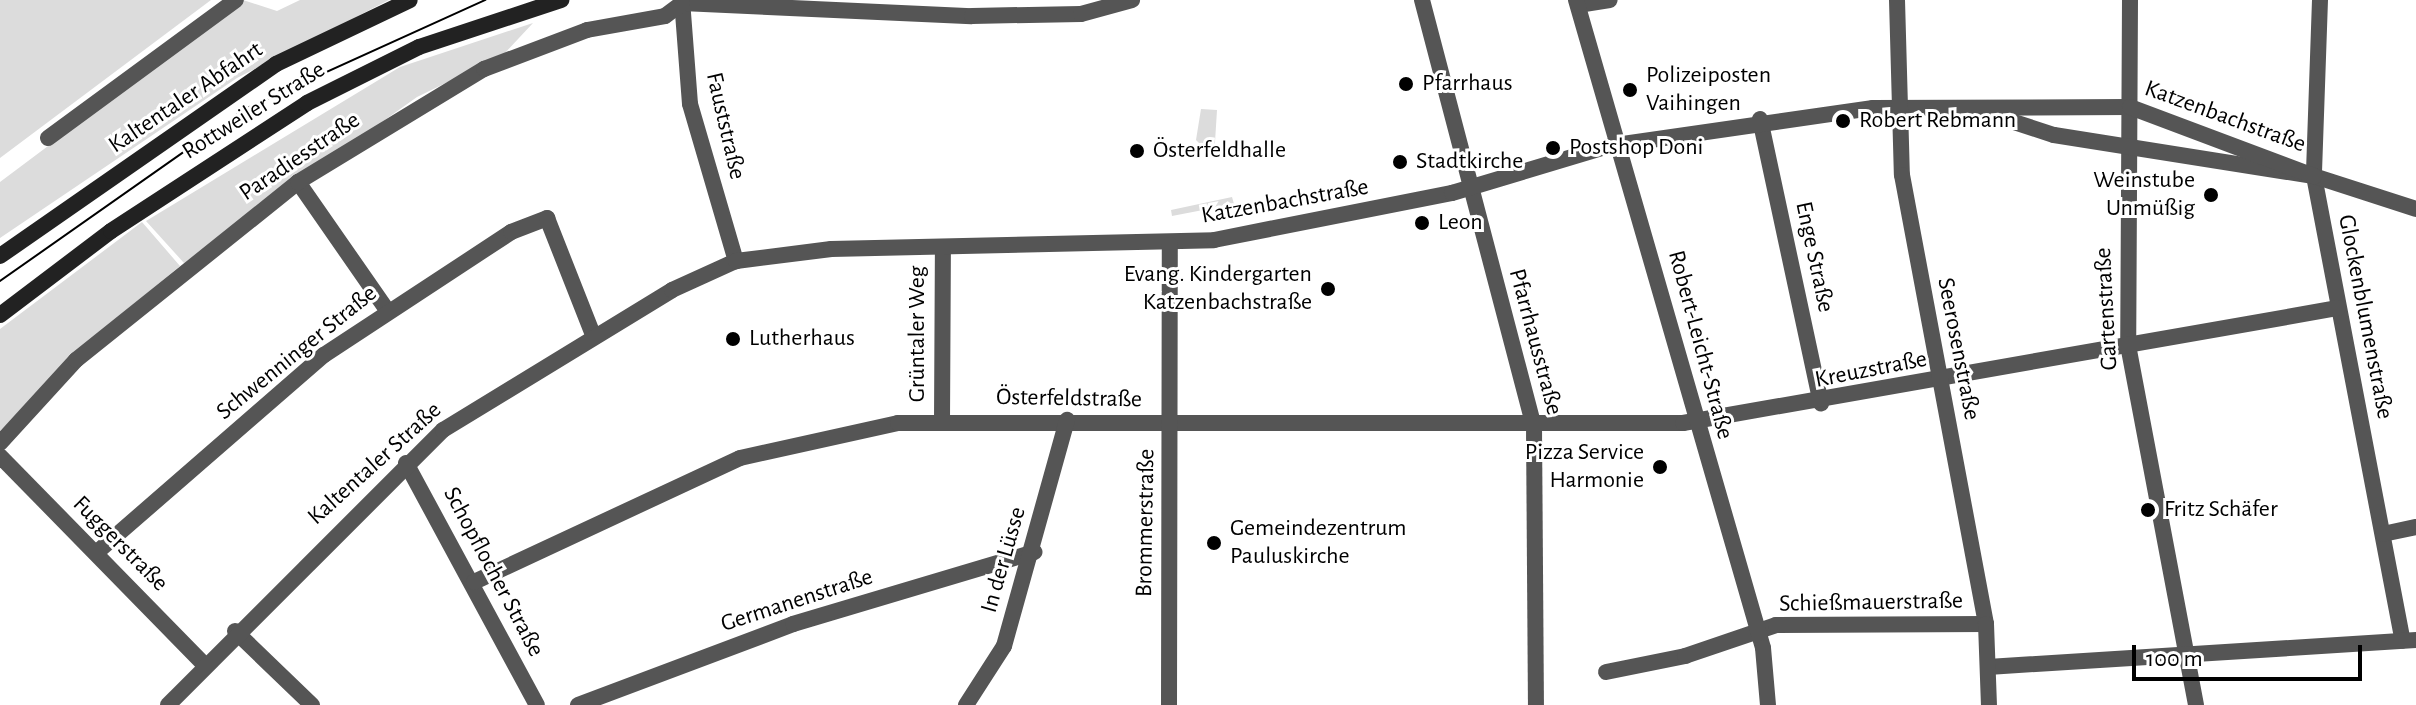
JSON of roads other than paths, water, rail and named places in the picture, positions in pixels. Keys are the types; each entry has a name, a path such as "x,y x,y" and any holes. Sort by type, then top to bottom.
{"main road":[{"name":"Kaltentaler Abfahrt","path":"0,256 205,109 276,64 410,0"},
{"name":"Rottweiler Straße","path":"0,315 111,231 307,103 419,47 561,0"}],"street":[{"path":"48,138 236,0"},
{"path":"682,2 1070,7 1132,0"},
{"name":"Pfarrhausstraße","path":"1422,0 1468,188 1534,426 1536,705"},
{"path":"1577,3 1610,0"},
{"name":"Seerosenstraße","path":"1897,0 1897,107 1940,381 1986,624 1989,705"},
{"name":"Gartenstraße","path":"2130,0 2128,345 2192,656 2196,705"},
{"name":"Glockenblumenstraße","path":"2320,0 2314,176 2383,534 2410,641"},
{"name":"Paradiesstraße","path":"0,443 76,360 298,182 484,69 587,30 665,16 682,2"},
{"name":"Fauststraße","path":"682,2 690,104 736,261"},
{"name":"Robert-Leicht-Straße","path":"1577,3 1621,144 1695,421 1758,632 1768,705"},
{"name":"Katzenbachstraße","path":"736,261 778,252 1170,245 1335,219 1468,188 1621,144 1760,119 1897,107 2130,107 2314,176 2416,209"},
{"name":"Katzenbachstraße","path":"1976,109 2004,123 2128,149 2314,176"},
{"name":"Enge Straße","path":"1760,119 1821,404"},
{"path":"298,182 387,310"},
{"name":"Schwenninger Straße","path":"96,553 387,310 547,218 593,335"},
{"name":"Brommerstraße","path":"1169,705 1170,245"},
{"name":"Grüntaler Weg","path":"942,422 943,247"},
{"name":"Kaltentaler Straße","path":"168,705 235,631 443,430 593,335 736,261"},
{"name":"Kreuzstraße","path":"1695,421 1821,404 2338,308"},
{"name":"Österfeldstraße","path":"474,582 740,458 839,432 942,422 1067,420 1171,425 1534,426 1695,421"},
{"name":"In der Lüsse","path":"966,705 1004,646 1034,552 1067,420"},
{"name":"Fuggerstraße","path":"0,456 205,665"},
{"name":"Schopflocher Straße","path":"406,463 474,582 537,705"},
{"path":"2383,534 2416,527"},
{"name":"Germanenstraße","path":"578,705 793,624 1034,552"},
{"name":"Schießmauerstraße","path":"1606,672 1776,625 1986,624"},
{"path":"235,631 312,705"},
{"path":"1988,667 2410,641"}],"tram line":[{"path":"0,281 245,109 485,0"}],"place":[{"name":"Pfarrhaus","path":"1406,84"},
{"name":"Polizeiposten Vaihingen","path":"1630,90"},
{"name":"Robert Rebmann","path":"1843,121"},
{"name":"Postshop Doni","path":"1553,148"},
{"name":"Österfeldhalle","path":"1137,151"},
{"name":"Stadtkirche","path":"1400,162"},
{"name":"Weinstube Unmüßig","path":"2211,195"},
{"name":"Leon","path":"1422,223"},
{"name":"Evang. Kindergarten Katzenbachstraße","path":"1328,289"},
{"name":"Lutherhaus","path":"733,339"},
{"name":"Pizza Service Harmonie","path":"1660,467"},
{"name":"Fritz Schäfer","path":"2148,510"},
{"name":"Gemeindezentrum Pauluskirche","path":"1214,543"}]}
